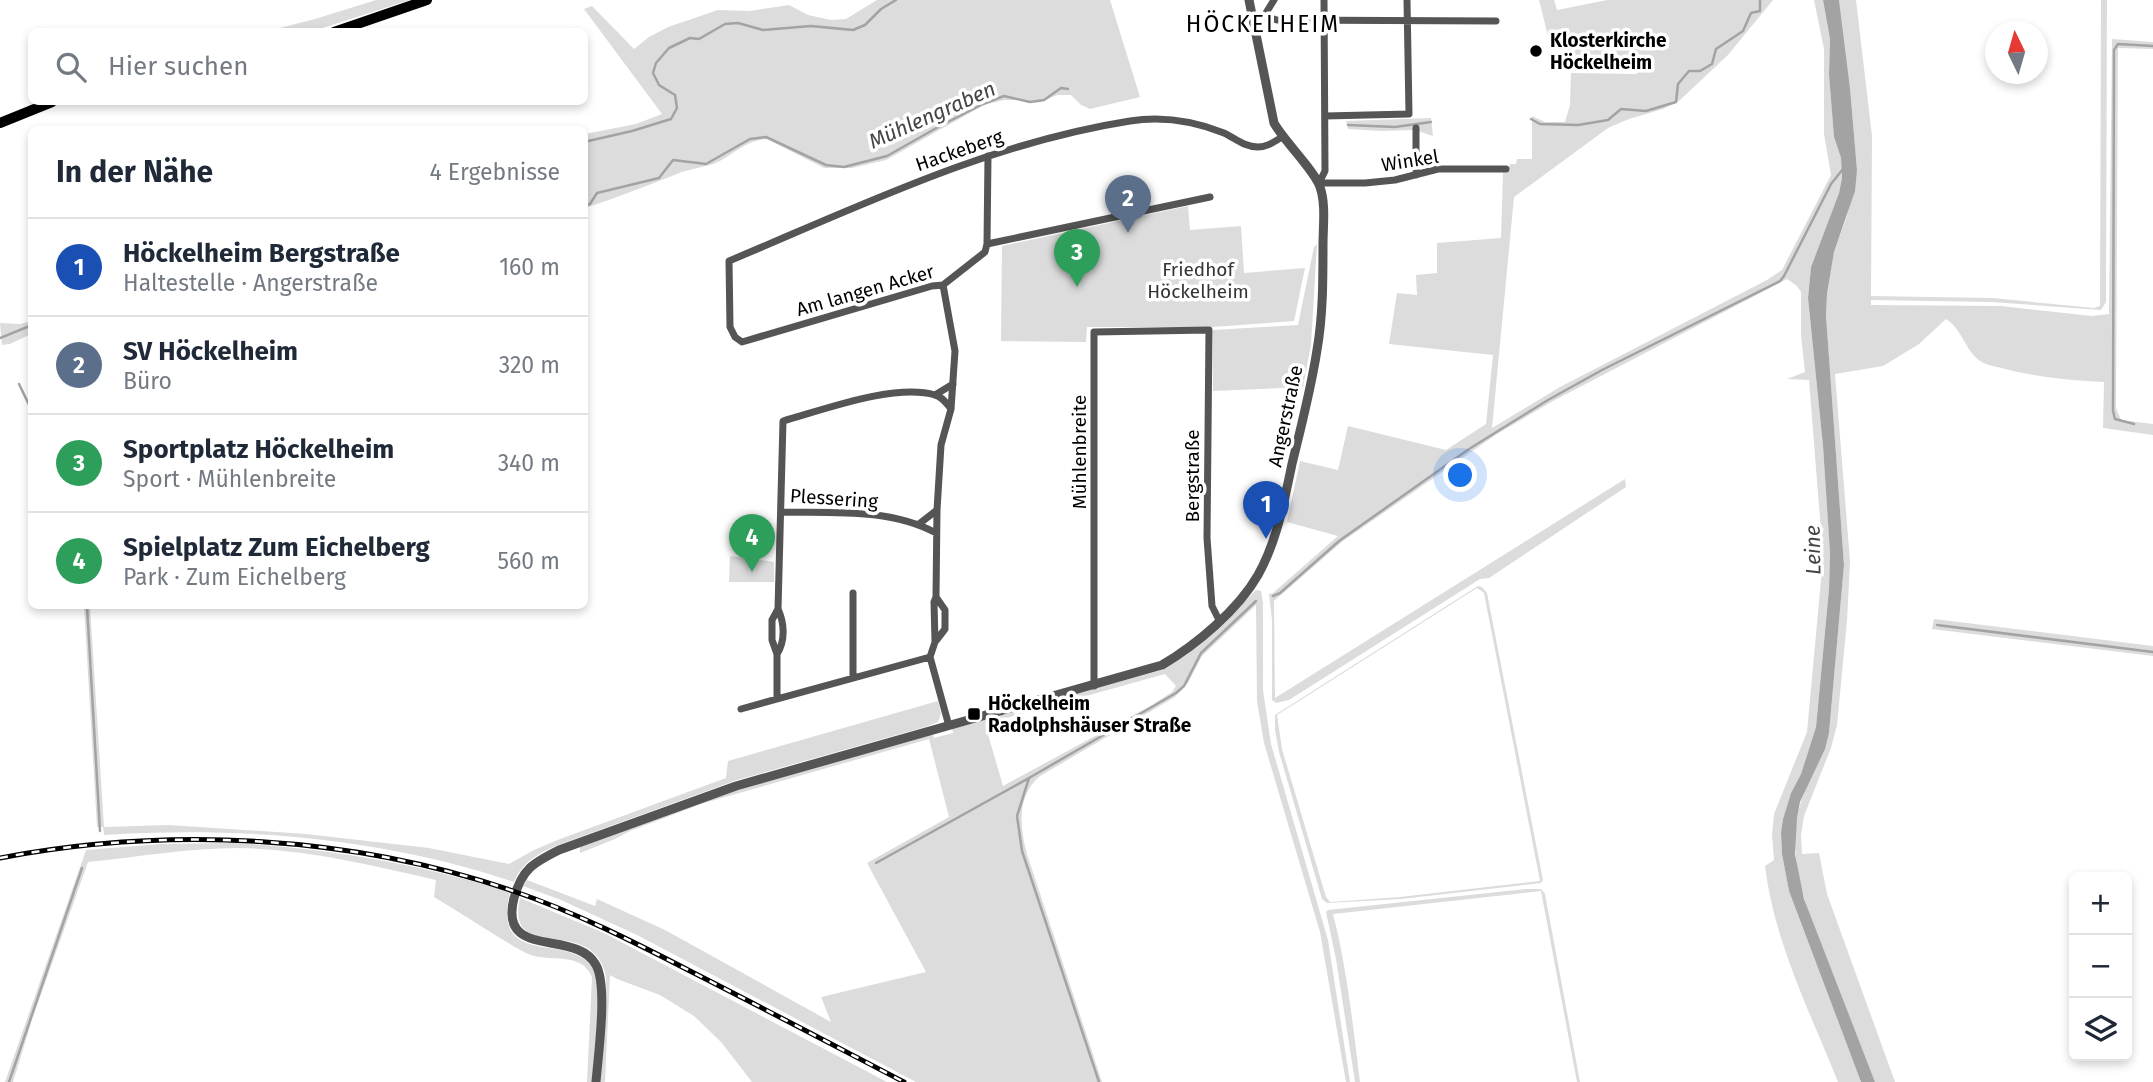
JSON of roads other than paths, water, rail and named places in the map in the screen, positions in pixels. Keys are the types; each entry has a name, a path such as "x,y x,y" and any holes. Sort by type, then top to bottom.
{"main road":[{"path":"346,28 427,0"},
{"path":"0,123 45,105"}],"street":[{"path":"1249,0 1259,17 1274,123 1319,183 1325,171 1324,0"},
{"path":"1259,17 1274,0"},
{"path":"1325,116 1409,114 1407,0"},
{"path":"1259,17 1277,20 1496,21"},
{"name":"Hackeberg","path":"735,337 730,327 730,261 925,178 988,156 1084,130 1150,119 1202,125 1252,146 1266,146 1282,137"},
{"path":"1416,128 1416,174"},
{"path":"988,156 987,244 1210,197"},
{"name":"Winkel","path":"1319,183 1385,181 1438,169 1506,169"},
{"name":"Angerstraße","path":"596,1082 601,984 597,966 583,951 571,946 534,941 519,932 512,916 512,907 522,876 535,862 559,850 694,799 1162,665 1184,652 1251,587 1267,557 1285,498 1317,349 1322,294 1323,231 1319,183"},
{"name":"Am langen Acker","path":"735,337 742,342 943,285 985,252 987,244"},
{"path":"943,285 955,351 951,409 941,445 936,533 936,597 945,610 945,629 934,642 930,657 949,726"},
{"name":"Bergstraße","path":"1209,330 1207,538 1212,606 1219,620"},
{"name":"Mühlenbreite","path":"1094,686 1094,332 1209,330"},
{"path":"951,409 944,400 935,395 953,384"},
{"name":"Plessering","path":"935,395 905,392 861,399 783,421 781,512 866,513 919,524 936,533"},
{"path":"919,524 937,510"},
{"path":"777,699 777,653 772,640 772,620 778,609 781,512"},
{"path":"853,593 853,678"},
{"path":"741,709 930,657"}],"waterway":[{"path":"588,141 671,119 677,108 675,95 659,85 653,73 656,63 669,48 690,38 699,39 725,24 738,23 763,30 811,26 853,30 865,25 881,9 896,0"},
{"name":"Mühlengraben","path":"1531,119 1540,124 1578,125 1608,120 1621,109 1646,111 1676,102 1678,84 1689,71 1700,71 1712,64 1716,49 1743,31 1751,13 1760,11 1760,0"},
{"path":"2134,424 2115,419 2113,411 2114,50 2118,44 2153,46"},
{"name":"Mühlengraben","path":"588,205 597,193 659,178 673,160 706,164 750,139 766,137 826,165 844,167 887,156 940,126 1004,96 1030,102 1044,100 1061,88 1068,89"},
{"name":"Mühlengraben","path":"1348,125 1395,127 1431,122"},
{"path":"1273,596 1280,593 1339,541 1469,449 1602,370 1780,281 1831,184 1843,169"},
{"path":"0,338 28,327"},
{"path":"19,384 28,403"},
{"path":"876,863 1176,693 1184,686 1201,653 1256,601"},
{"path":"87,609 100,831"},
{"path":"1937,625 2153,652"},
{"path":"1029,778 1017,816 1022,851 1099,1082"},
{"path":"9,1082 82,868"}],"railway":[{"path":"0,858 128,842 259,842 324,848 451,872 536,899 604,928 904,1082"}],"place":[{"name":"Klosterkirche Höckelheim","path":"1536,51"},
{"name":"SV Höckelheim","path":"1128,233"},
{"name":"Sportplatz Höckelheim","path":"1077,287"},
{"name":"Höckelheim Bergstraße","path":"1266,539"},
{"name":"Spielplatz Zum Eichelberg","path":"752,572"},
{"name":"Höckelheim Radolphshäuser Straße","path":"974,714"}],"district":[{"name":"HÖCKELHEIM","path":"1263,24"}],"park label":[{"name":"Friedhof Höckelheim","path":"1198,280"}],"water label":[{"name":"Leine","path":"1813,550"}]}
